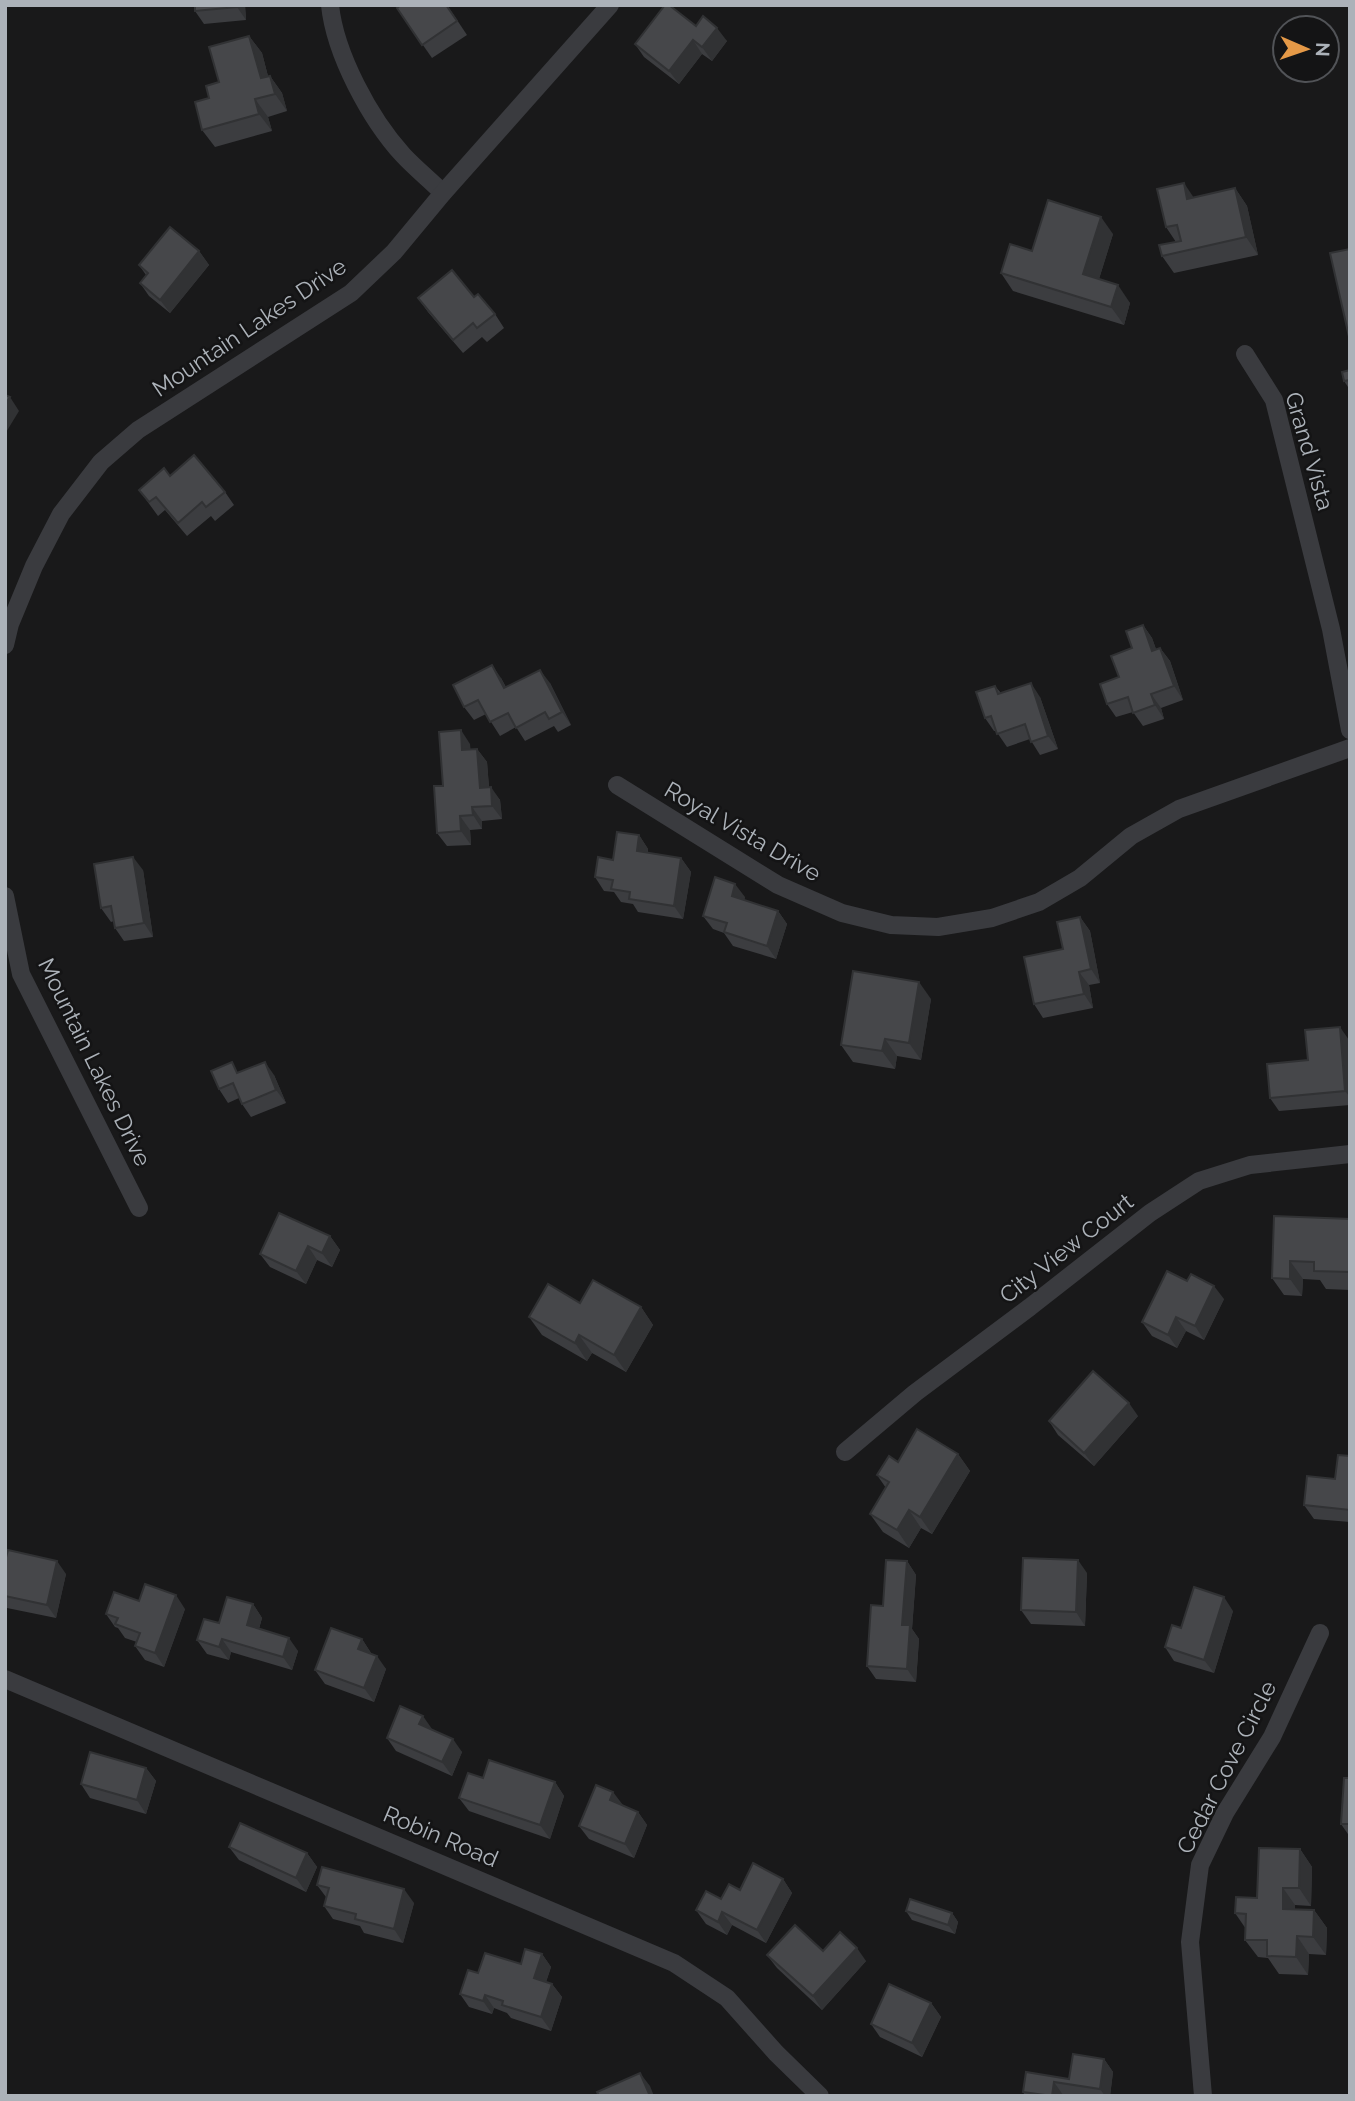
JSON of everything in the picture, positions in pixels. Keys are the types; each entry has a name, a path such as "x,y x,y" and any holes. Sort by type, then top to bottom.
{"street":[{"path":"330,5 332,30 376,120 403,155 443,193"},
{"name":"Mountain Lakes Drive","path":"5,645 9,624 34,566 61,514 101,462 138,430 351,293 394,252 610,5"},
{"name":"Grand Vista","path":"1245,354 1274,400 1331,629 1350,730"},
{"name":"Royal Vista Drive","path":"617,785 778,886 842,913 891,925 938,927 992,918 1039,902 1080,878 1131,836 1179,809 1350,748"},
{"name":"Mountain Lakes Drive","path":"5,896 21,974 139,1208"},
{"name":"City View Court","path":"845,1452 915,1392 1150,1213 1199,1181 1250,1165 1350,1154"},
{"name":"Cedar Cove Circle","path":"1203,2096 1189,1942 1200,1865 1229,1805 1272,1737 1320,1633"},
{"name":"Robin Road","path":"5,1679 674,1963 727,1998 776,2053 820,2096"}],"building":[{"path":"195,5 237,5 237,7 195,11"},
{"path":"401,5 446,5 457,21 422,45 397,8"},
{"path":"665,5 669,5 696,26 703,16 717,28 702,47 693,40 669,71 635,44"},
{"path":"249,36 261,78 270,76 275,94 255,99 259,114 202,130 195,102 209,98 206,86 219,82 209,47"},
{"path":"1184,183 1187,199 1235,188 1246,237 1162,256 1159,245 1181,241 1177,225 1166,227 1157,189"},
{"path":"1048,200 1101,217 1083,274 1118,285 1111,307 1001,273 1010,244 1032,251"},
{"path":"170,227 199,251 160,300 140,283 148,273 139,265"},
{"path":"1350,249 1350,341 1330,253"},
{"path":"452,270 474,297 478,294 495,314 477,328 473,323 453,340 418,298"},
{"path":"1350,370 1350,380 1344,381 1342,372"},
{"path":"194,455 225,492 206,507 202,502 178,523 156,497 149,502 139,490 164,468 170,476"},
{"path":"1143,625 1152,651 1160,648 1174,686 1151,694 1155,705 1133,713 1128,697 1107,704 1100,684 1119,677 1111,656 1132,648 1126,631"},
{"path":"492,665 504,688 540,670 562,712 549,719 545,712 516,728 508,713 490,722 478,700 464,707 453,685"},
{"path":"1031,683 1048,736 1031,742 1025,724 997,734 991,716 985,718 976,692 995,686 998,694"},
{"path":"461,730 462,750 477,749 480,788 491,787 492,806 472,807 473,815 460,816 461,831 437,833 434,786 443,786 439,732"},
{"path":"617,832 639,835 637,851 681,858 674,906 629,899 630,892 611,889 613,880 595,877 598,857 613,860"},
{"path":"133,857 144,923 115,928 111,906 101,908 94,864"},
{"path":"715,877 735,884 732,896 778,911 767,946 724,932 727,923 703,916"},
{"path":"1080,917 1091,969 1079,972 1084,994 1034,1004 1024,957 1063,949 1057,922"},
{"path":"853,971 919,982 909,1043 885,1039 882,1051 841,1045"},
{"path":"1340,1027 1345,1091 1270,1098 1267,1064 1308,1060 1305,1030"},
{"path":"232,1062 237,1073 265,1062 276,1090 242,1104 233,1083 219,1089 211,1071"},
{"path":"279,1213 330,1236 322,1253 308,1246 296,1271 260,1254"},
{"path":"1274,1216 1350,1219 1350,1272 1314,1271 1314,1262 1290,1261 1290,1279 1272,1278"},
{"path":"1167,1271 1187,1281 1191,1274 1214,1286 1195,1326 1176,1317 1168,1335 1142,1322"},
{"path":"593,1280 641,1307 614,1355 579,1335 575,1343 529,1317 548,1284 580,1303"},
{"path":"1093,1371 1129,1403 1084,1453 1049,1421"},
{"path":"917,1429 958,1454 920,1517 909,1510 897,1530 870,1514 889,1482 877,1475 889,1456 898,1462"},
{"path":"1338,1455 1350,1456 1350,1510 1304,1505 1307,1476 1335,1479"},
{"path":"8,1550 57,1561 47,1605 5,1596 5,1561"},
{"path":"1023,1558 1078,1560 1076,1612 1021,1610"},
{"path":"886,1560 907,1561 902,1625 910,1625 907,1669 867,1666 871,1605 883,1606"},
{"path":"145,1584 176,1595 155,1653 135,1646 140,1633 115,1624 118,1618 106,1614 114,1592 139,1601"},
{"path":"1194,1587 1224,1597 1204,1660 1165,1647 1172,1625 1181,1628"},
{"path":"227,1597 253,1604 247,1625 289,1638 283,1657 222,1639 219,1647 197,1640 204,1619 219,1623"},
{"path":"331,1628 362,1639 358,1649 377,1656 364,1688 315,1670"},
{"path":"400,1706 423,1716 419,1724 453,1739 442,1762 387,1738"},
{"path":"90,1752 146,1768 137,1800 81,1784"},
{"path":"489,1760 555,1782 540,1825 459,1798 468,1773 483,1778"},
{"path":"1344,1778 1350,1778 1350,1824 1341,1824"},
{"path":"596,1785 613,1792 610,1800 638,1812 625,1844 579,1826"},
{"path":"240,1823 307,1853 296,1878 229,1847"},
{"path":"1259,1848 1300,1849 1299,1888 1283,1888 1283,1909 1314,1910 1313,1937 1297,1936 1296,1957 1267,1956 1267,1940 1245,1940 1246,1914 1235,1913 1236,1897 1257,1898"},
{"path":"753,1863 783,1879 757,1930 722,1912 718,1922 696,1910 706,1891 721,1899 729,1884 740,1890"},
{"path":"322,1867 404,1889 394,1929 355,1919 356,1914 324,1906 329,1888 317,1885"},
{"path":"910,1899 952,1913 948,1925 906,1911"},
{"path":"795,1925 823,1951 840,1932 857,1948 813,1996 767,1955"},
{"path":"525,1949 542,1954 534,1978 552,1984 541,2017 502,2005 503,2001 485,1995 483,2001 460,1994 468,1970 478,1973 485,1953 521,1964"},
{"path":"889,1984 931,2003 912,2043 871,2024"},
{"path":"1073,2054 1104,2059 1100,2089 1054,2082 1052,2096 1023,2092 1026,2072 1069,2079"},
{"path":"640,2073 650,2096 599,2096 597,2092"}]}
